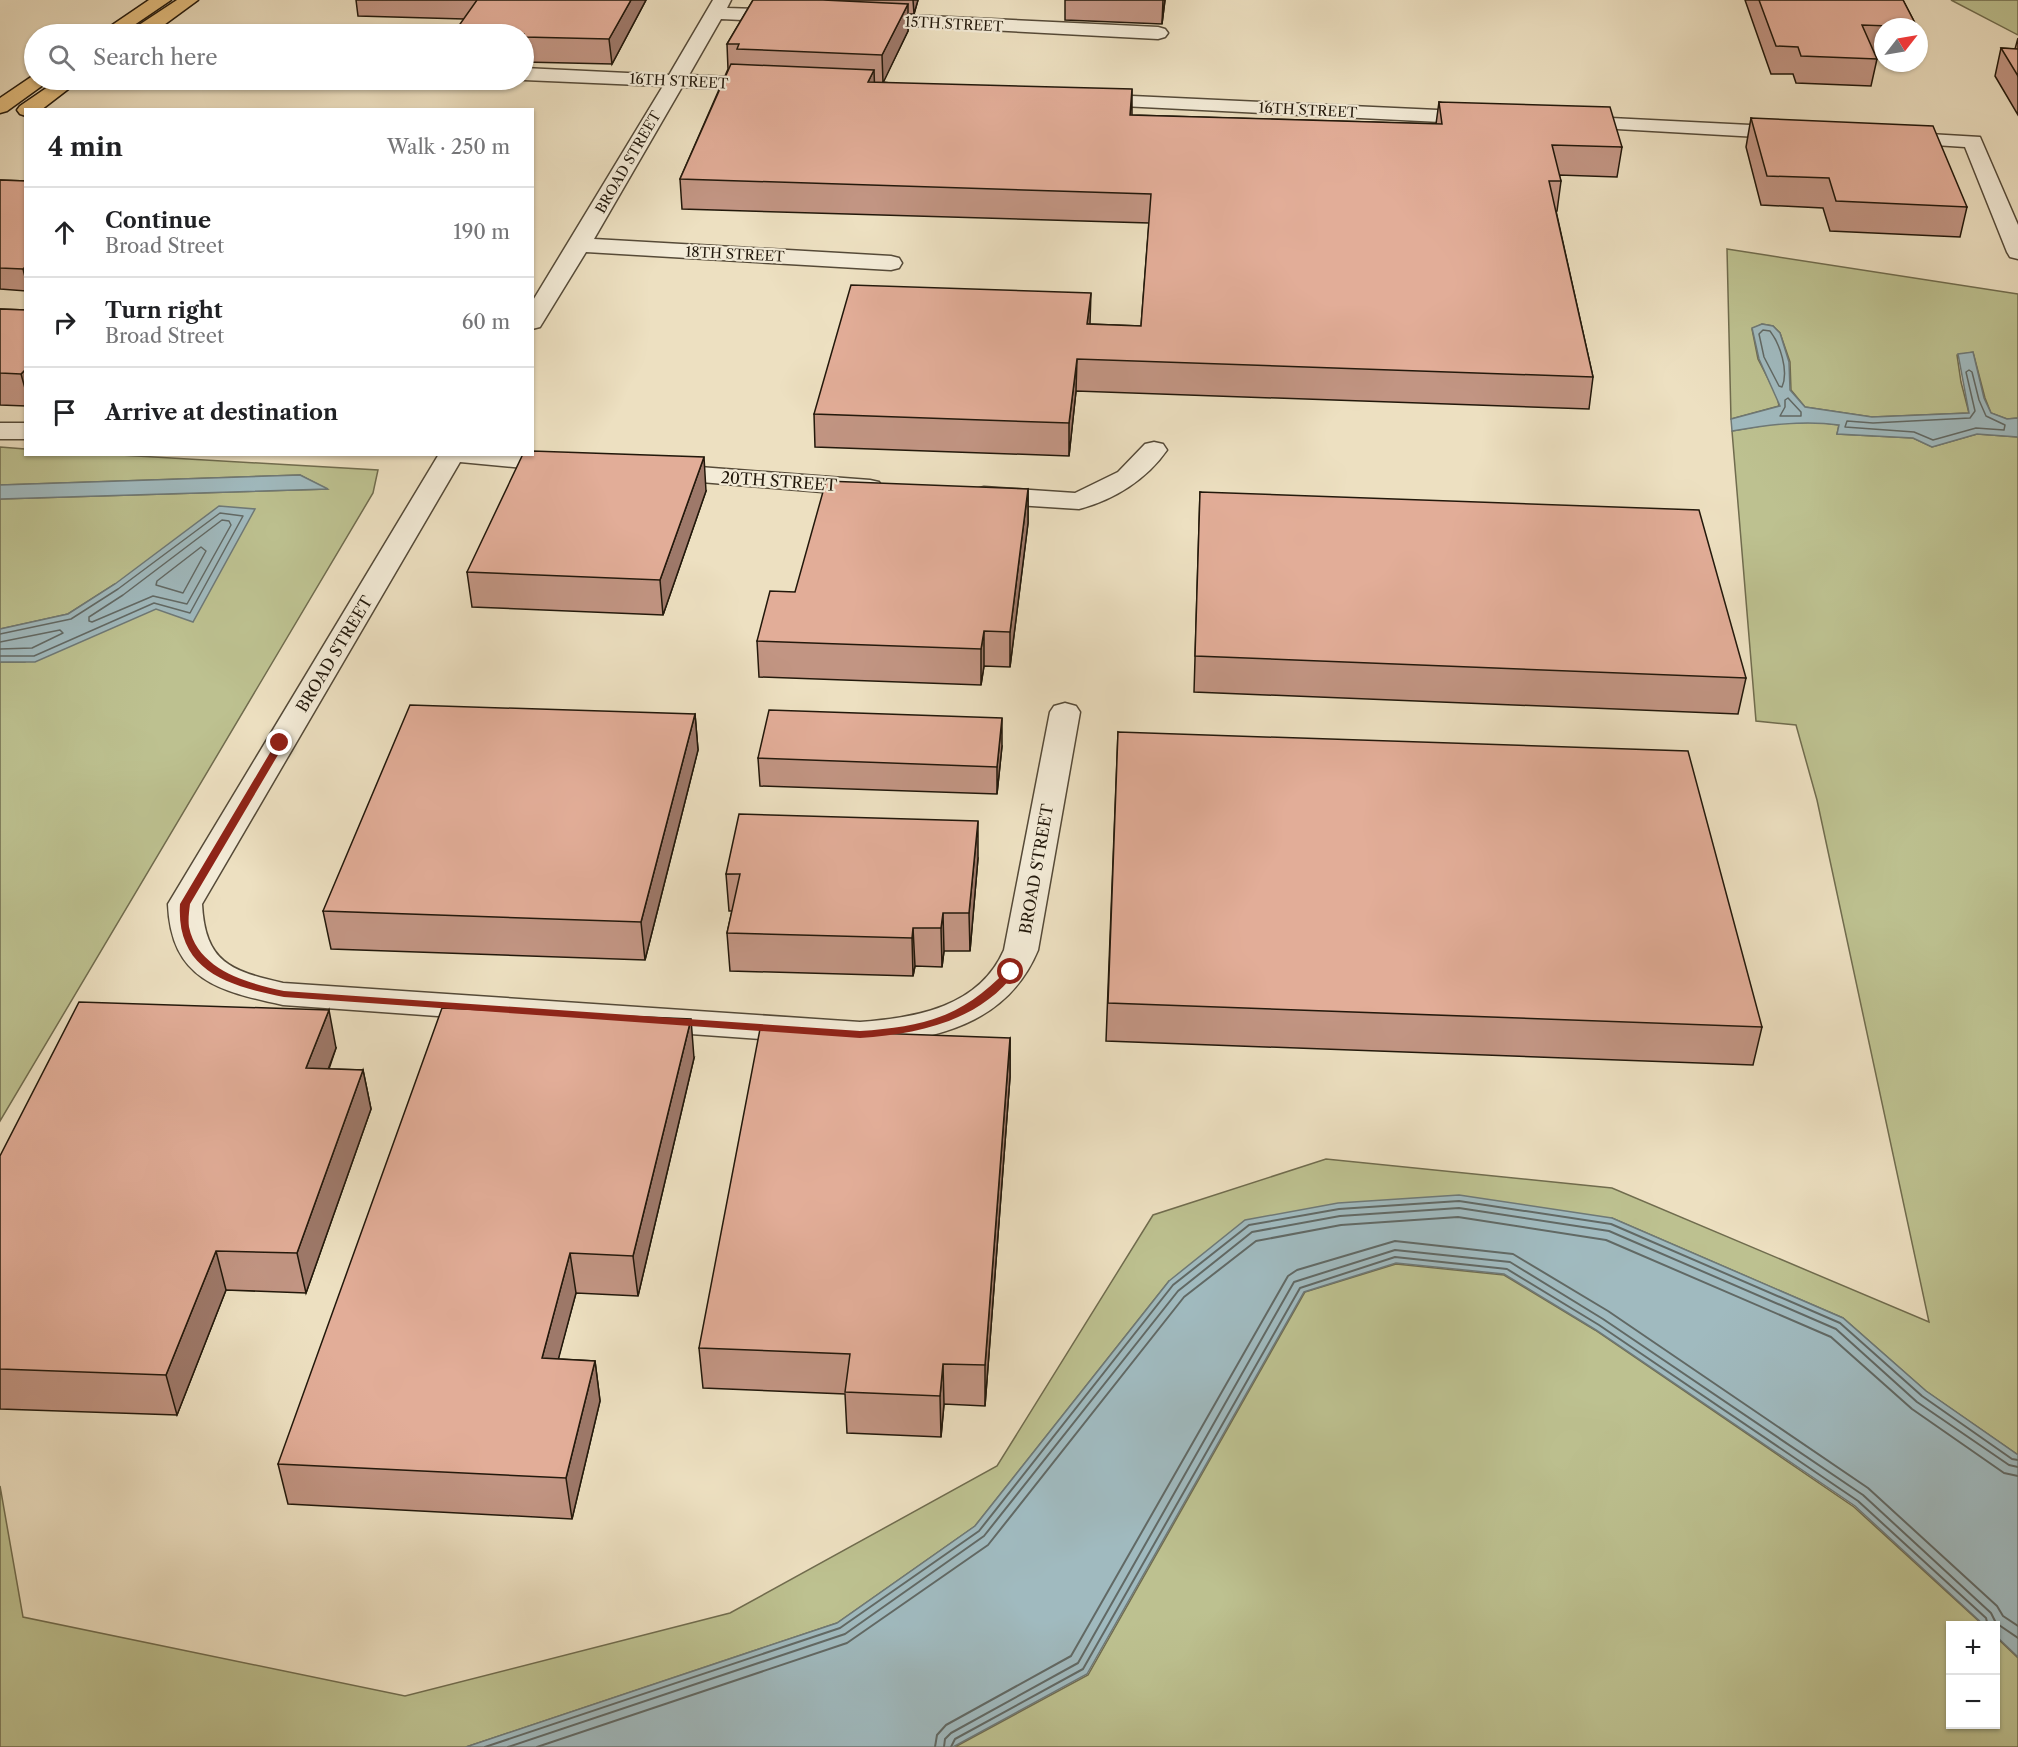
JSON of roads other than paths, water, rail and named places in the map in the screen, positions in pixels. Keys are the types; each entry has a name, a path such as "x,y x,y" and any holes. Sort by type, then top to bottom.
{"main road":[{"path":"125,24 162,0"},
{"path":"152,24 189,0"},
{"path":"4,115 30,90"},
{"path":"29,108 55,90"},
{"path":"4,115 24,110"}],"street":[{"path":"718,6 807,17"},
{"name":"BROAD STREET","path":"534,319 718,6"},
{"name":"15TH STREET","path":"842,19 1158,33"},
{"name":"16TH STREET","path":"534,74 783,86"},
{"name":"16TH STREET","path":"1073,99 1502,119"},
{"path":"1549,121 1811,134"},
{"path":"1871,136 1973,141 2018,252"},
{"name":"18TH STREET","path":"579,245 891,263"},
{"path":"0,431 24,431"},
{"path":"961,494 1079,501 1127,478 1154,450"},
{"name":"BROAD STREET","path":"451,456 185,904 184,926 190,945 204,962 224,976 251,987 284,994 860,1034 897,1032 935,1023 968,1009 991,993 1011,972 1021,950 1065,712"},
{"path":"483,456 588,465"},
{"name":"20TH STREET","path":"634,470 891,489"}],"water":[{"path":"1762,324 1773,326 1780,333 1789,362 1790,390 1805,407 1872,417 1969,413 1958,354 1973,352 1984,398 1991,413 2007,419 2018,418 2018,437 1977,434 1932,447 1913,438 1837,434 1839,425 1785,424 1732,431 1731,419 1780,406 1759,359 1752,328"},
{"path":"300,475 328,489 0,499 0,485"},
{"path":"219,506 255,509 193,622 156,609 35,662 0,662 0,629 68,614 115,584"},
{"path":"1459,1195 1612,1218 1843,1318 1926,1391 2018,1455 2018,1657 2000,1640 2000,1621 1980,1621 1855,1506 1596,1330 1504,1274 1396,1263 1304,1292 1087,1674 953,1747 466,1747 837,1623 975,1526 1169,1281 1245,1220 1338,1203"}]}
